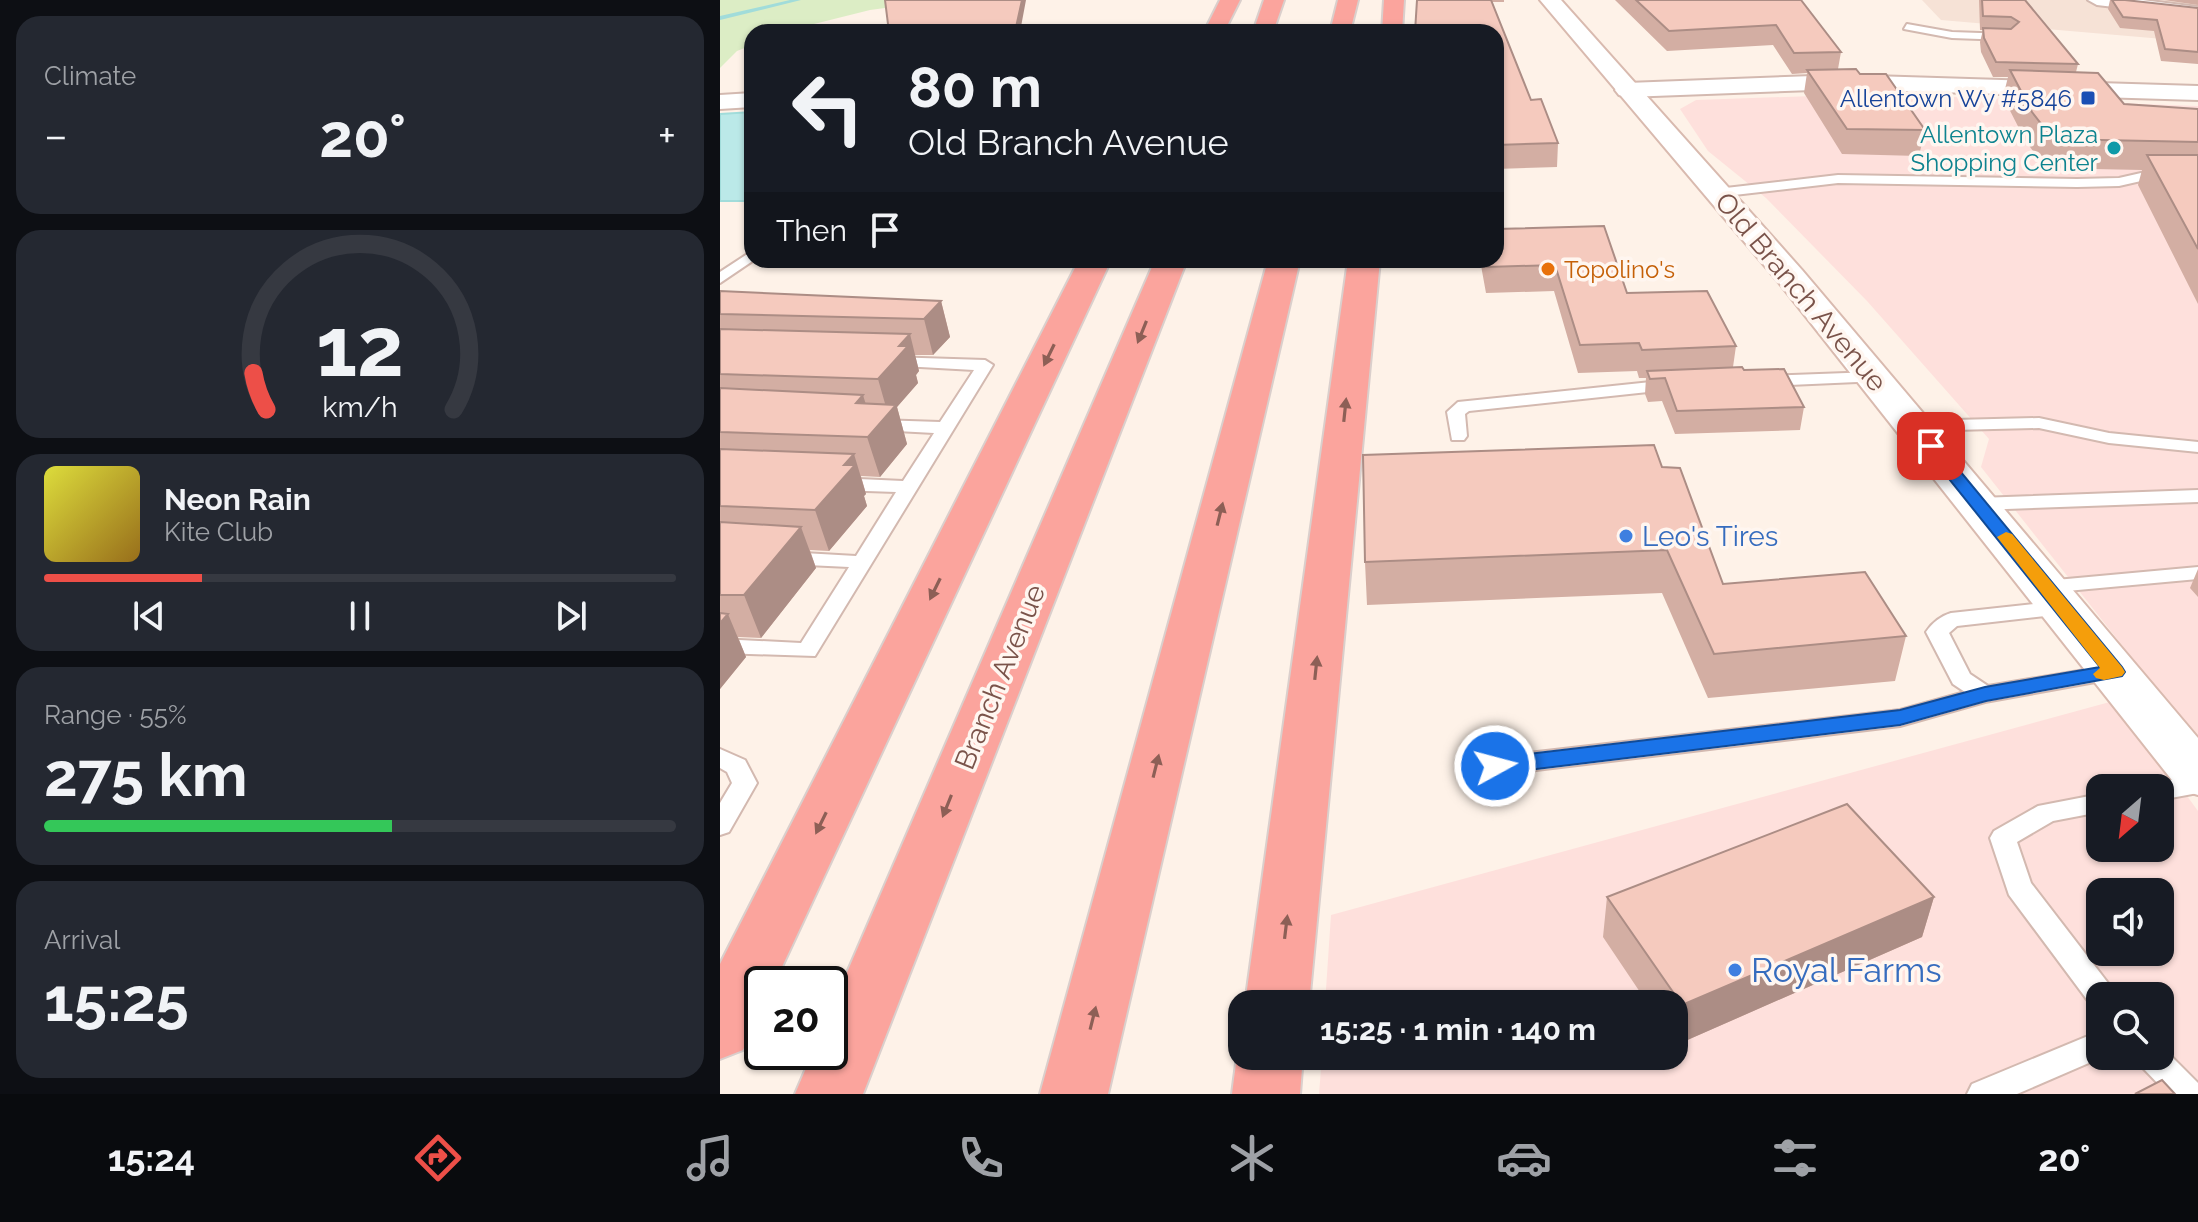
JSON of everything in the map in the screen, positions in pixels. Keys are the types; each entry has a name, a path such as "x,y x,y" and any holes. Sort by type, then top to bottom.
{"highway":[{"path":"1218,24 1230,0"},
{"path":"1266,24 1274,0"},
{"path":"1342,24 1348,0"},
{"path":"1392,24 1394,0"},
{"path":"720,1030 1091,268"},
{"name":"Branch Avenue","path":"829,1094 1168,268"},
{"path":"1074,1094 1282,268"},
{"path":"1279,990 1363,268"},
{"path":"720,998 789,889"},
{"path":"1266,1094 1269,1070"}],"main road":[{"name":"Old Branch Avenue","path":"1550,0 1874,377 2198,775"},
{"path":"1627,90 1840,82 2198,93"}],"street":[{"path":"2097,0 2198,12"},
{"path":"720,102 744,100"}],"lane":[{"path":"1907,27 1952,35 2008,37"},
{"path":"1717,193 1838,179 2077,183 2119,182 2141,177 2198,178"},
{"path":"720,279 744,261"},
{"path":"720,646 807,651 985,365 876,361"},
{"path":"1751,382 1874,377"},
{"path":"1458,436 1456,412 1464,406 1638,386 1694,384"},
{"path":"1914,426 2039,423 2109,438 2198,447"},
{"path":"855,424 946,428"},
{"path":"814,483 909,487"},
{"path":"1979,504 2198,496"},
{"path":"767,557 862,562"},
{"path":"1985,694 1961,679 1937,632 1951,620 2054,597 2198,573"},
{"path":"1495,766 1900,718 1985,694 2115,672"},
{"path":"720,758 736,766 745,783 720,825"},
{"path":"2174,788 2198,784"},
{"path":"2086,806 2047,813 2003,838 2019,887 2090,982"},
{"path":"1983,1094 2086,1050"},
{"path":"2165,1070 2188,1094"}],"shaded area":[{"path":"1922,0 2198,0 2198,42 1941,20"},
{"path":"1870,94 2198,106 2198,735 2155,687 1981,467 1989,439 1867,301 1766,198 1708,151 1680,109 1696,100"},
{"path":"2117,700 2171,774 2086,774 2086,862 2174,862 2174,778 2198,811 2198,1094 1319,1094 1321,1070 1688,1070 1688,990 1326,990 1331,915"}],"green space":[{"path":"720,0 944,0 870,10 814,24 744,24 744,48 720,68"}],"water":[{"path":"744,112 744,201 720,201 720,114"}],"building":[{"path":"885,0 1022,0 1017,24 888,24"},
{"path":"1417,0 1491,0 1501,24 1416,24"},
{"path":"1636,0 1801,0 1841,52 1794,53 1776,25 1669,31"},
{"path":"1982,0 2025,0 2078,64 1996,62 1984,38 1983,28 2011,29 2019,22 2011,17 1983,16"},
{"path":"2112,0 2198,8 2198,52 2165,49 2157,20 2123,17"},
{"path":"1504,32 1531,100 1541,99 1558,143 1504,145"},
{"path":"1856,69 1860,74 1886,74 1925,130 1847,129 1807,70"},
{"path":"2010,70 2098,73 2124,104 2198,109 2198,142 2053,139 2032,112"},
{"path":"2147,155 2198,155 2198,249"},
{"path":"1604,226 1627,293 1707,291 1736,346 1642,350 1639,343 1580,345 1555,265 1504,266 1504,229"},
{"path":"720,291 941,301 924,319 720,314"},
{"path":"720,329 910,334 899,346 908,346 878,379 720,374"},
{"path":"1742,367 1744,370 1784,369 1804,407 1677,411 1665,378 1650,379 1647,371"},
{"path":"720,388 863,395 856,403 896,405 868,437 720,432"},
{"path":"1654,445 1662,467 1680,468 1723,584 1865,572 1906,636 1714,654 1667,550 1365,562 1363,455"},
{"path":"720,449 854,454 844,465 855,465 815,510 720,506"},
{"path":"720,522 801,527 744,595 720,595"},
{"name":"Royal Farms","path":"1847,804 1934,897 1688,1002 1688,990 1672,990 1607,897"},
{"path":"2162,1080 2175,1094 2135,1094"}],"waterway":[{"path":"720,18 798,0"}],"slow traffic":[{"path":"2006,537 2115,672 2104,674"}],"place":[{"name":"Allentown Wy #5846","path":"2088,98"},
{"name":"Allentown Plaza Shopping Center","path":"2114,148"},
{"name":"Topolino's","path":"1548,269"},
{"name":"Leo's Tires","path":"1626,536"},
{"name":"Royal Farms","path":"1735,970"}],"route":[{"path":"1495,766 1900,718 1985,694 2115,672 1931,446"}]}
